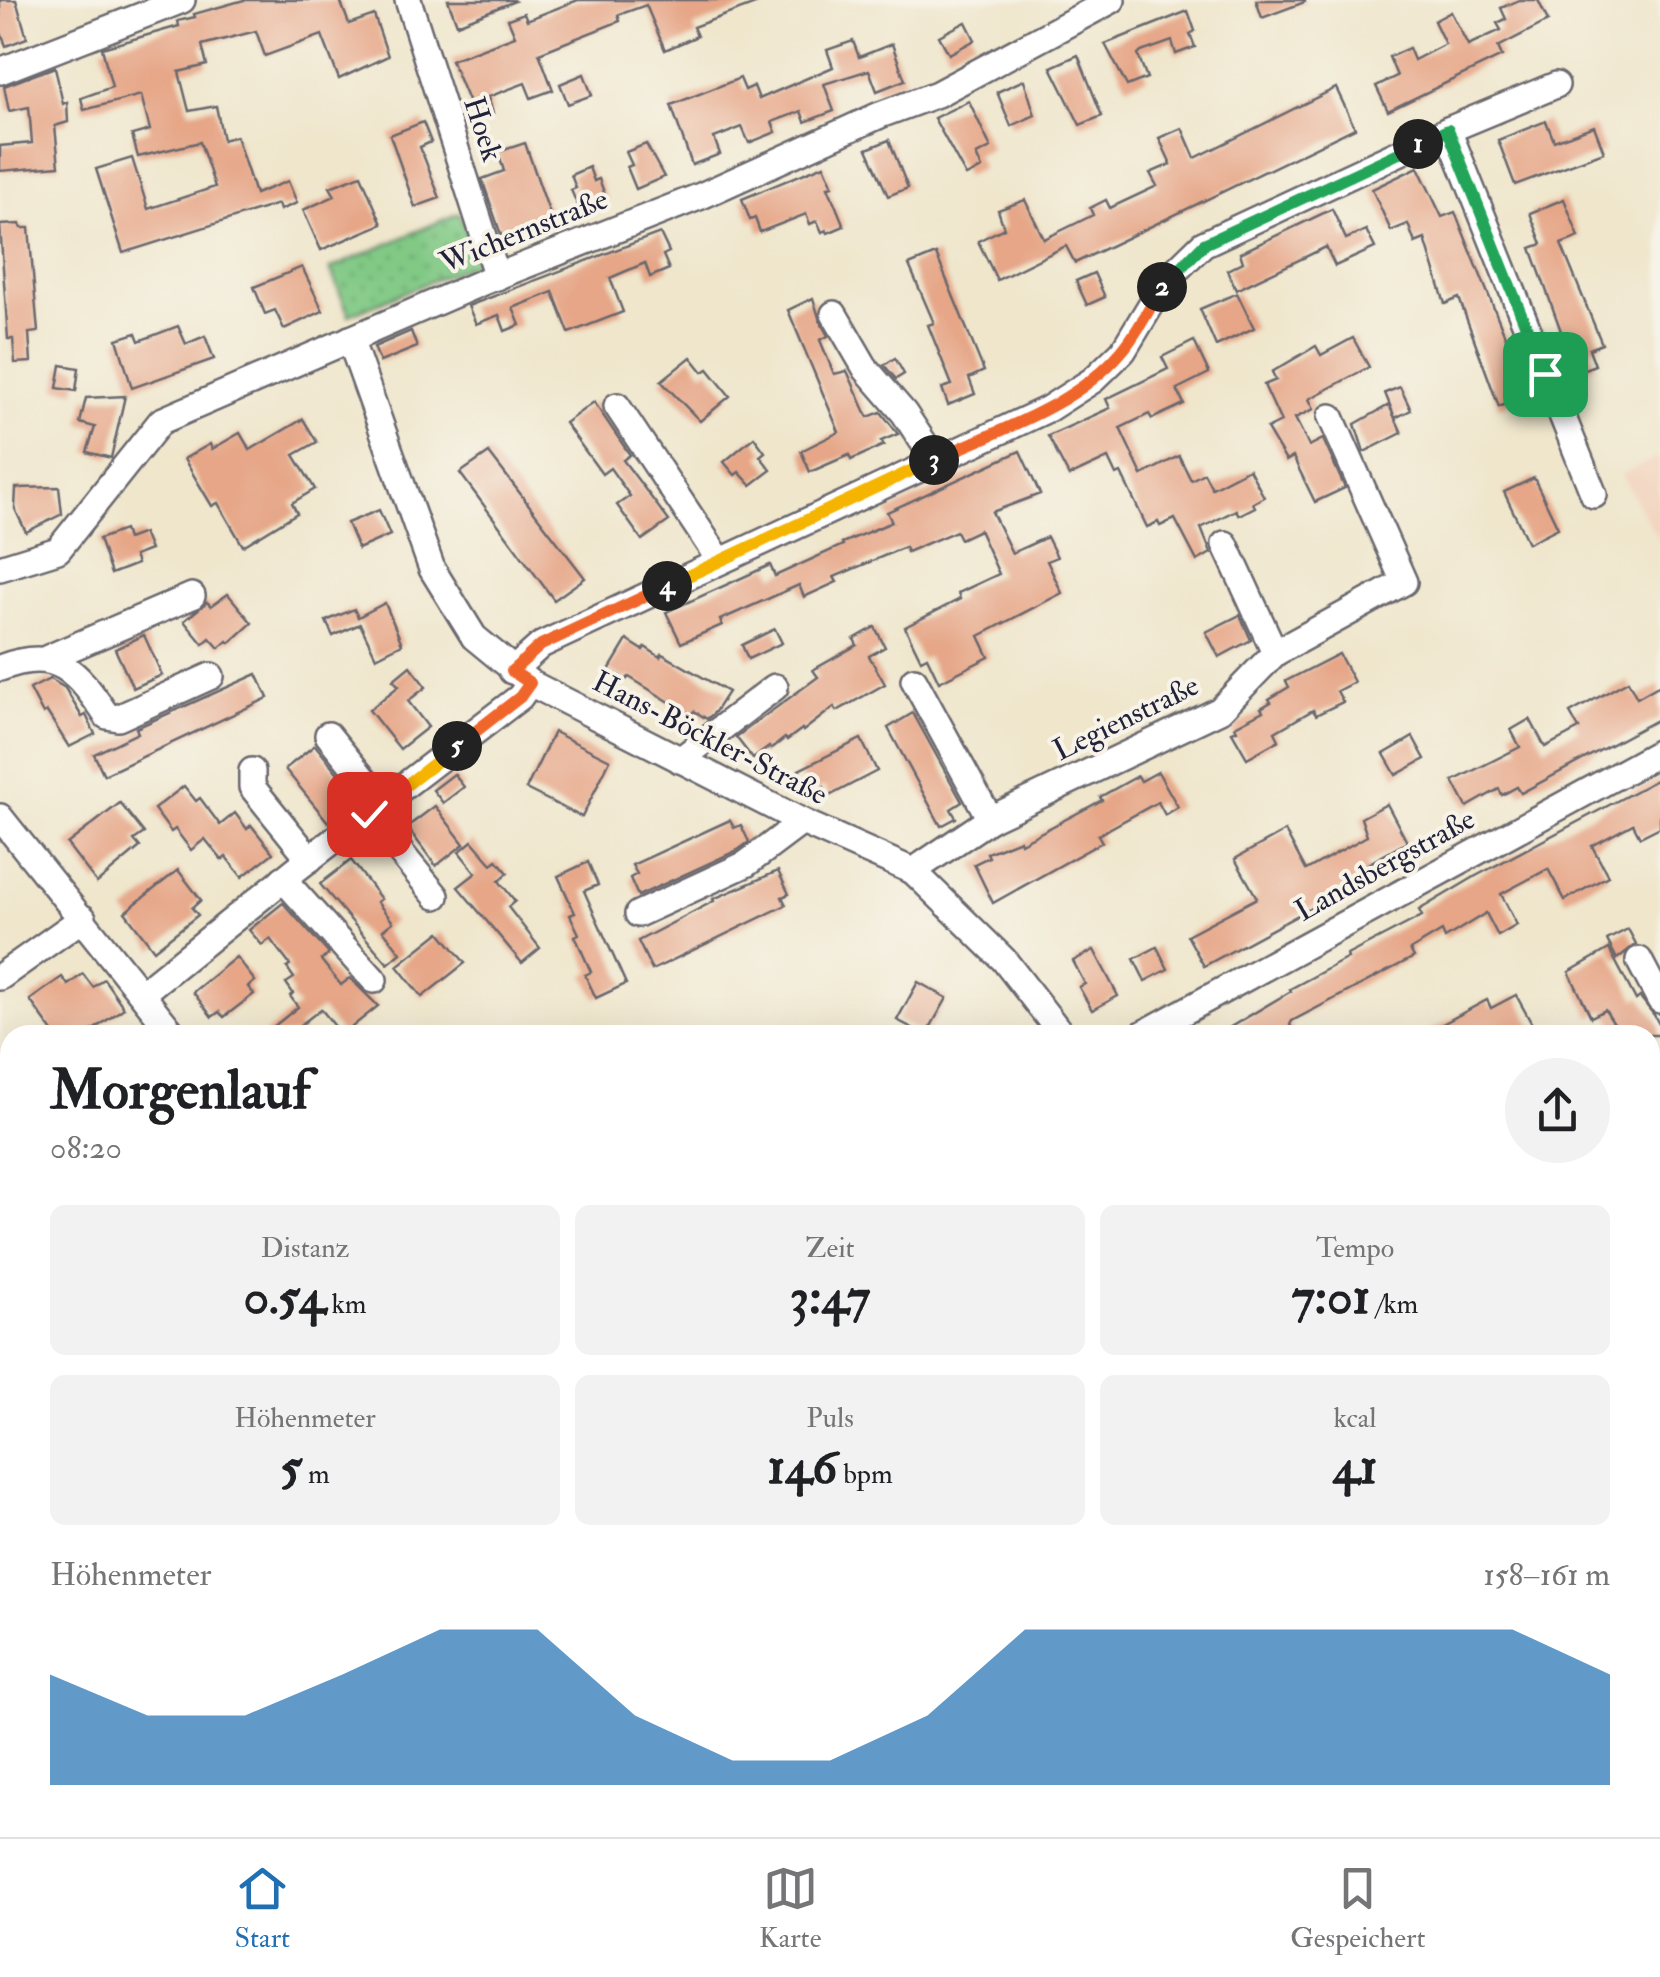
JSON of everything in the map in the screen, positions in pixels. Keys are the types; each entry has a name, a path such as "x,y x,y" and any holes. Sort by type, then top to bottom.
{"street":[{"path":"0,71 182,0"},
{"name":"Hoek","path":"408,0 496,277"},
{"name":"Wichernstraße","path":"0,568 58,550 162,422 496,277 701,196 880,115 937,94 1112,0"},
{"path":"142,993 520,697 521,677 541,645 1048,409 1093,380 1123,351 1166,280 1204,244 1556,84"},
{"path":"1448,130 1594,496"},
{"path":"834,314 866,368 904,413 935,460"},
{"name":"Hans-Böckler-Straße","path":"350,339 432,569 474,638 521,677 802,822 913,871 1004,960 1054,1025"},
{"path":"616,406 720,561"},
{"name":"Legienstraße","path":"913,871 990,819 1220,710 1275,653 1404,582 1331,417"},
{"path":"1225,544 1275,653"},
{"path":"0,668 18,661 48,658 192,596"},
{"path":"48,658 84,682 107,716 118,718 211,676"},
{"path":"914,680 990,819"},
{"path":"680,760 775,687"},
{"path":"328,734 436,896"},
{"name":"Landsbergstraße","path":"1159,1025 1660,752"},
{"path":"252,771 252,787 310,859"},
{"path":"0,818 166,1025"},
{"path":"638,914 746,864 802,822"},
{"path":"283,879 374,980"},
{"path":"0,978 83,918"},
{"path":"1639,960 1660,1000"}],"shaded area":[{"path":"1660,456 1660,542 1621,475"}],"green space":[{"path":"459,213 478,262 349,315 330,269"}],"building":[{"path":"0,0 16,0 27,38 6,46 0,30"},
{"path":"244,0 340,0 349,24 374,15 388,56 339,79 322,35 265,56 256,31 202,45 207,65 179,72 189,111 216,106 223,140 236,136 255,194 288,181 297,203 280,210 278,204 123,253 96,169 132,158 148,209 215,187 200,142 138,157 132,135 150,130 141,95 84,110 81,98 112,87 102,48 179,26 178,21 195,17 194,14"},
{"path":"448,0 514,0 515,1 457,24"},
{"path":"578,0 761,2 693,27 697,36 665,50 646,5 618,15 620,21 539,53 553,90 531,98 525,83 488,97 493,113 476,120 451,60 515,36 508,19 524,13 527,20"},
{"path":"1256,0 1305,0 1305,2 1262,18"},
{"path":"1519,0 1538,0 1548,21 1498,47 1502,56 1388,111 1376,86 1397,76 1389,57 1409,48 1414,60 1445,44 1434,21 1451,12 1468,45 1501,30 1497,23 1506,19 1501,8"},
{"path":"1188,11 1195,31 1190,34 1195,47 1176,54 1172,41 1141,52 1138,55 1147,78 1127,86 1105,44"},
{"path":"966,22 975,40 949,54 939,36"},
{"path":"853,41 859,57 892,44 905,80 877,91 869,70 824,84 834,111 805,122 801,111 772,122 776,132 749,143 742,127 714,138 720,154 692,165 671,105 740,78 745,90 754,86 759,99 833,67 827,50"},
{"path":"1078,55 1102,116 1080,125 1051,67"},
{"path":"55,67 63,104 67,102 68,122 55,126 59,166 0,171 0,146 32,143 29,107 9,111 4,86"},
{"path":"584,74 592,95 568,104 560,84"},
{"path":"1024,80 1035,115 1011,126 997,92"},
{"path":"1336,88 1355,128 1075,263 1066,246 997,280 978,241 1004,228 998,210 1025,200 1044,239 1093,215 1090,208 1106,200 1110,208 1157,186 1150,173 1171,164 1159,138 1182,128 1195,158"},
{"path":"969,101 991,148 976,155 982,168 966,176 934,118"},
{"path":"1546,121 1554,141 1594,126 1604,152 1515,185 1498,140"},
{"path":"423,122 431,142 420,147 440,198 415,207 390,135"},
{"path":"889,140 908,188 888,196 867,149"},
{"path":"525,143 552,220 502,238 482,179 504,171 498,152"},
{"path":"646,144 664,177 636,189 626,152"},
{"path":"824,165 833,186 828,187 844,226 822,232 817,221 810,224 806,214 760,232 755,218 750,220 742,199"},
{"path":"589,167 594,181 599,179 607,200 580,211 571,190 576,188 571,175"},
{"path":"1418,167 1442,217 1455,212 1529,395 1499,407 1459,298 1445,304 1425,239 1415,243 1408,224 1391,231 1372,189"},
{"path":"361,175 382,224 321,250 303,210 335,196 330,187"},
{"path":"1564,199 1579,237 1561,244 1602,344 1589,349 1595,365 1569,375 1553,334 1561,331 1531,248 1542,244 1530,213"},
{"path":"1332,209 1346,239 1366,230 1375,248 1335,266 1326,247 1236,290 1227,270 1243,262 1240,253"},
{"path":"20,224 21,228 29,228 38,332 29,333 31,362 15,363 13,339 8,339 0,225"},
{"path":"660,233 669,252 663,255 669,269 650,277 645,263 610,278 623,312 569,333 553,292 513,308 520,325 505,331 499,315 476,324 468,306"},
{"path":"936,254 984,371 969,378 975,394 948,405 942,388 952,385 928,325 934,323 909,265"},
{"path":"302,267 323,311 284,329 275,310 265,314 254,287"},
{"path":"1094,273 1105,297 1087,305 1076,281"},
{"path":"1237,293 1254,328 1216,346 1200,309"},
{"path":"813,298 828,336 820,340 834,374 847,371 868,417 881,412 898,434 851,460 849,455 810,472 801,451 839,432 788,310"},
{"path":"178,326 186,344 205,336 214,359 132,388 117,339 136,333 139,341"},
{"path":"411,331 417,347 380,362 374,347"},
{"path":"1353,338 1369,367 1309,399 1314,409 1295,418 1309,446 1323,439 1345,488 1315,502 1293,457 1286,461 1267,429 1281,422 1264,385 1276,380 1272,372 1316,346 1321,355"},
{"path":"1194,341 1209,373 1177,389 1184,404 1120,428 1142,475 1179,456 1191,480 1204,473 1212,488 1249,469 1264,497 1239,515 1236,510 1201,528 1211,553 1197,561 1175,519 1147,527 1121,473 1116,475 1108,458 1069,476 1048,436 1110,408 1106,399 1168,369 1162,357"},
{"path":"691,357 703,372 708,369 730,396 700,421 661,381"},
{"path":"895,358 904,374 896,379 884,365"},
{"path":"61,365 79,368 76,391 57,388"},
{"path":"1400,387 1411,410 1395,418 1385,393"},
{"path":"125,396 111,458 87,452 95,427 80,423 86,398"},
{"path":"594,402 630,455 623,460 669,521 642,540 617,505 630,496 610,468 602,474 565,423"},
{"path":"1389,405 1402,433 1364,452 1355,424"},
{"path":"303,419 317,442 294,455 315,489 292,503 297,513 243,546 218,503 212,506 184,459 240,433 250,450"},
{"path":"754,437 765,452 760,456 771,470 751,485 724,462"},
{"path":"1020,451 1040,494 992,512 1012,553 1047,537 1057,557 1047,561 1062,593 979,636 989,657 939,682 927,657 921,660 905,627 960,599 958,593 999,574 979,530 960,539 956,531 907,552 905,547 834,577 837,582 804,597 799,585 720,620 722,625 681,643 666,612 770,565 775,576 892,522 887,512"},
{"path":"489,453 585,578 554,600 460,473"},
{"path":"1534,478 1558,528 1528,543 1504,492"},
{"path":"59,487 62,514 26,532 15,509 16,488"},
{"path":"379,510 390,535 358,549 347,523"},
{"path":"124,530 127,539 143,533 150,550 134,556 137,564 111,574 99,539"},
{"path":"228,594 252,623 219,648 210,638 203,644 184,621 207,602 211,606"},
{"path":"385,603 402,644 376,657 360,624 333,636 326,621 354,609 358,617"},
{"path":"1240,615 1251,640 1219,657 1206,632"},
{"path":"875,627 885,647 869,656 885,684 837,711 834,707 803,731 753,759 736,737 818,677 813,670 857,645 854,639"},
{"path":"775,629 782,643 748,659 742,645"},
{"path":"144,635 162,675 133,688 115,649"},
{"path":"627,640 660,657 662,654 728,692 715,712 707,719 694,711 691,715 629,677 626,680 609,670"},
{"path":"1339,654 1354,682 1337,691 1343,702 1316,715 1313,710 1275,732 1279,740 1247,758 1232,732 1237,730 1235,726 1263,711 1261,708 1271,702 1269,699 1289,687 1286,681"},
{"path":"410,666 426,687 408,701 428,727 400,749 369,710 399,686 393,680"},
{"path":"257,674 268,698 104,775 94,754 138,733 136,728"},
{"path":"50,679 65,688 95,734 69,747 47,712 43,714 30,689"},
{"path":"1628,681 1637,698 1660,685 1660,718 1521,793 1517,787 1502,795 1499,789 1467,807 1453,781 1520,747 1511,730 1530,719 1545,747 1579,729 1570,713"},
{"path":"913,713 962,802 951,809 956,818 941,826 888,728"},
{"path":"554,732 610,760 582,817 526,789"},
{"path":"1413,737 1425,759 1396,775 1384,754"},
{"path":"861,739 877,771 829,796 824,787 815,791 811,781 804,785 799,770"},
{"path":"315,745 358,798 328,822 285,769"},
{"path":"1158,772 1178,807 1165,815 1158,802 1098,835 1102,842 993,903 974,864 989,857 987,853 1020,840 1021,843 1138,776 1141,781"},
{"path":"454,774 464,787 443,803 433,790"},
{"path":"1660,778 1660,827 1640,837 1633,824 1592,846 1608,876 1565,900 1548,869 1501,894 1517,925 1498,936 1486,913 1445,938 1442,931 1410,950 1414,957 1290,1025 1234,1025 1348,958 1347,955 1422,916 1419,910"},
{"path":"184,786 196,801 200,798 220,825 235,813 247,829 251,825 273,853 242,877 205,839 191,850 154,809"},
{"path":"120,803 144,833 134,840 140,847 97,883 67,844"},
{"path":"1387,804 1407,842 1366,865 1372,875 1204,966 1187,935 1257,898 1235,859 1285,831 1306,870 1367,836 1361,818"},
{"path":"435,806 464,844 436,866 407,827"},
{"path":"730,820 734,828 741,825 749,842 638,896 630,878 637,874 632,865"},
{"path":"472,841 492,864 497,860 508,873 499,881 515,901 508,907 540,948 522,963 458,887 476,873 459,852"},
{"path":"351,860 393,922 383,930 401,953 388,964 320,884"},
{"path":"588,862 598,885 584,891 626,984 596,998 585,975 591,972 575,936 579,934 570,915 575,913 558,876"},
{"path":"178,870 201,900 192,908 198,915 154,950 125,912"},
{"path":"778,871 789,894 782,897 786,905 652,970 638,941 713,899"},
{"path":"283,903 329,954 321,960 341,985 350,978 378,1006 354,1025 334,1025 321,1009 301,1025 276,1025 298,1007 286,983 294,978 287,968 290,965 270,939 262,945 249,930"},
{"path":"1628,929 1636,944 1617,959 1607,940"},
{"path":"440,932 465,963 422,997 397,966"},
{"path":"1157,947 1168,969 1145,981 1134,959"},
{"path":"1609,949 1636,1000 1640,997 1659,1025 1615,1025 1605,1010 1591,1017 1569,972"},
{"path":"1094,950 1118,996 1092,1010 1079,987 1085,984 1073,961"},
{"path":"236,957 255,981 248,987 254,994 224,1017 219,1012 212,1017 193,992"},
{"path":"83,974 93,987 104,979 124,1008 100,1025 48,1025 30,1000 62,977 68,985"},
{"path":"918,982 947,998 932,1025 907,1025 897,1020"},
{"path":"1516,995 1532,1025 1441,1025 1487,1000 1491,1008"}],"route":[{"path":"369,814 520,697 530,683 512,671 541,645 1048,409 1093,380 1123,351 1166,280 1204,244 1448,130 1545,374"}]}
